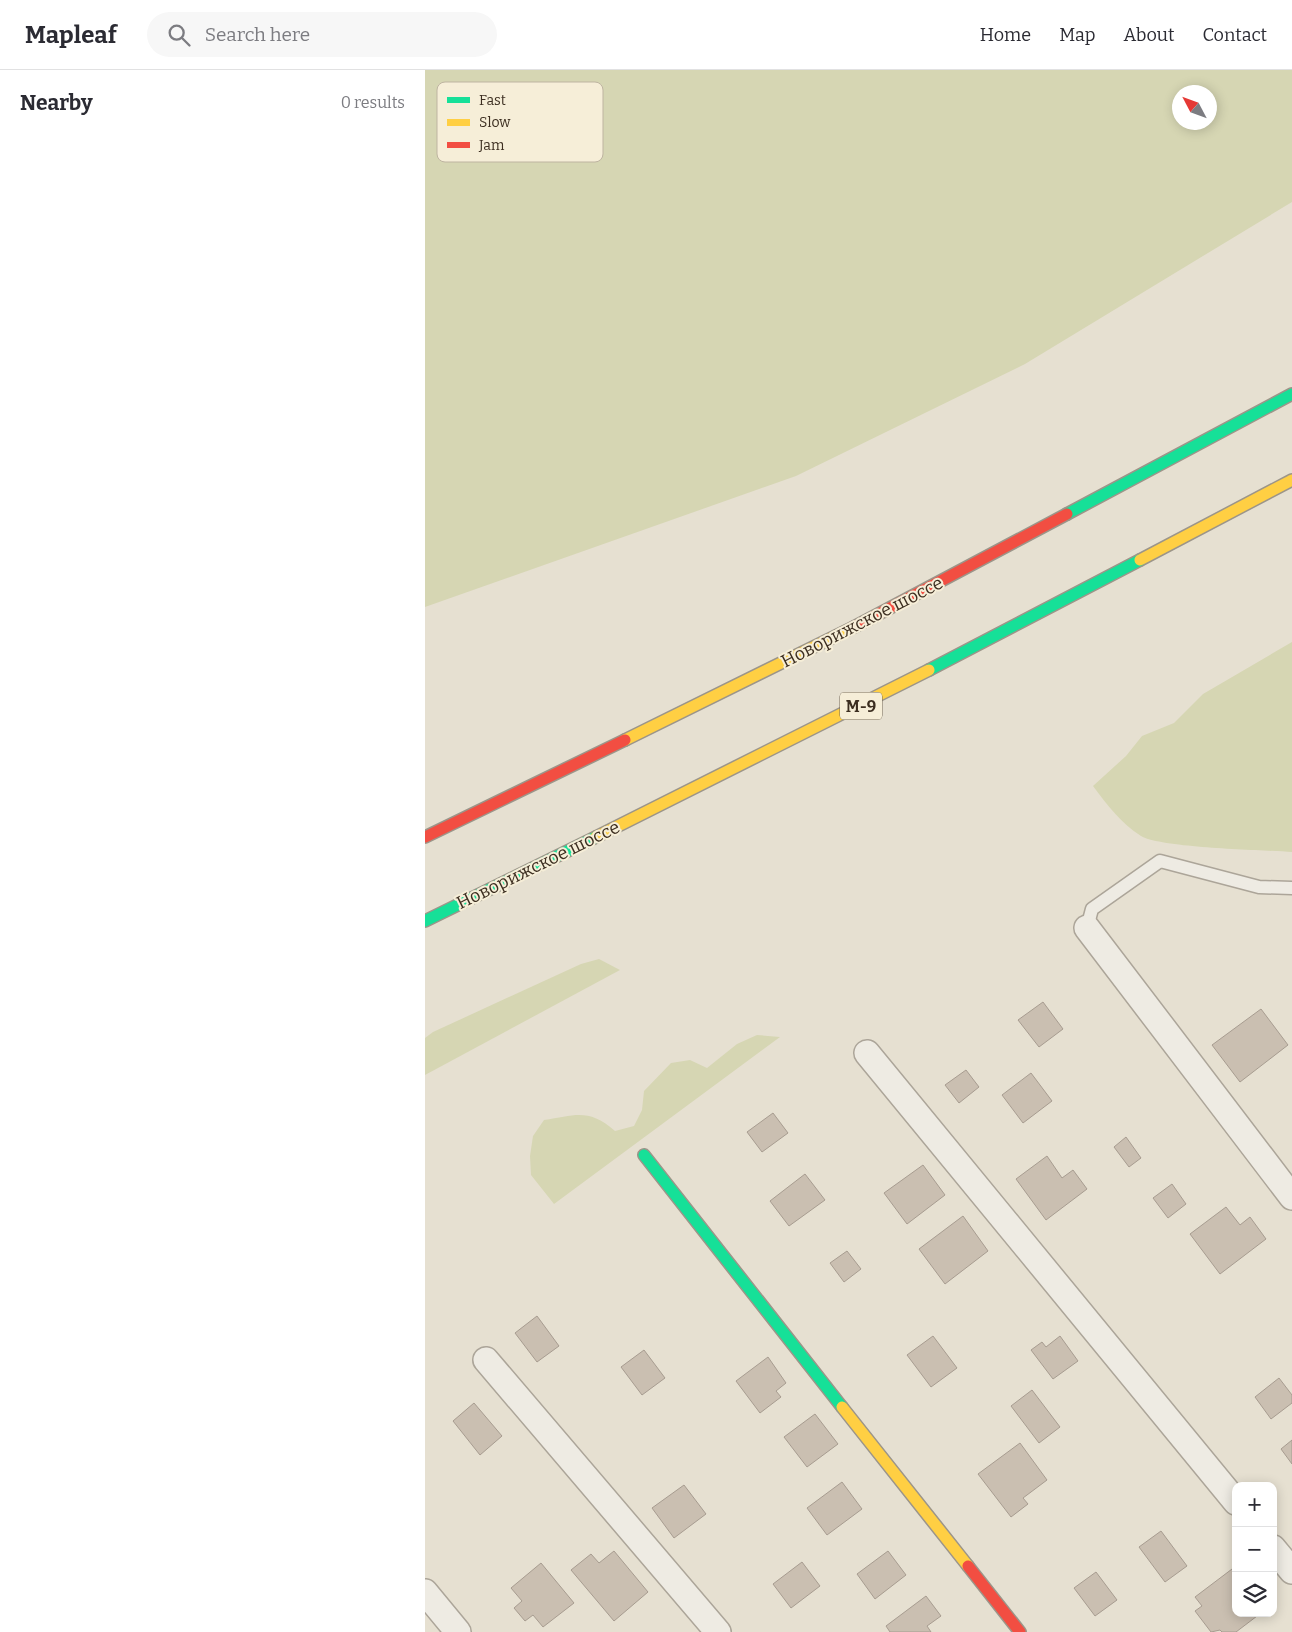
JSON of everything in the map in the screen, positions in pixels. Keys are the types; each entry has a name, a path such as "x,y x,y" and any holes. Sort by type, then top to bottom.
{"main road":[{"name":"Новорижское шоссе","path":"425,837 812,649 1292,394"},
{"name":"Новорижское шоссе","path":"425,921 847,713 1292,480"},
{"path":"645,1155 1020,1632"}],"street":[{"path":"1087,928 1292,1197"},
{"path":"867,1053 1232,1497"},
{"path":"486,1360 718,1632"},
{"path":"1277,1553 1292,1571"},
{"path":"425,1592 458,1632"}],"lane":[{"path":"1087,928 1092,909 1160,861 1259,887 1292,888"}],"green space":[{"path":"425,70 1292,70 1292,202 1025,364 796,476 425,607"},
{"path":"1292,642 1292,852 1213,848 1152,840 1141,836 1109,807 1093,786 1126,756 1142,736 1174,723 1203,694"},
{"path":"599,959 620,970 425,1075 425,1038 433,1032 581,964"},
{"path":"757,1035 780,1037 554,1204 531,1175 530,1156 533,1136 544,1120 582,1115 597,1119 615,1131 634,1126 642,1110 644,1091 671,1063 690,1060 707,1068 737,1044"}],"building":[{"path":"1043,1002 1063,1029 1039,1047 1018,1020"},
{"path":"1261,1009 1288,1045 1240,1082 1212,1045"},
{"path":"966,1070 979,1087 959,1103 945,1085"},
{"path":"1031,1073 1052,1101 1023,1123 1002,1095"},
{"path":"773,1113 788,1133 762,1152 747,1132"},
{"path":"1126,1137 1141,1158 1129,1167 1114,1147"},
{"path":"1047,1156 1062,1178 1073,1170 1087,1189 1046,1220 1016,1179"},
{"path":"923,1165 945,1195 907,1224 884,1193"},
{"path":"805,1174 825,1200 789,1226 770,1201"},
{"path":"1172,1184 1186,1204 1168,1218 1153,1198"},
{"path":"1226,1207 1240,1225 1250,1217 1266,1239 1220,1274 1190,1234"},
{"path":"963,1216 988,1251 945,1284 919,1249"},
{"path":"847,1251 861,1269 844,1282 830,1263"},
{"path":"537,1316 559,1346 537,1362 515,1333"},
{"path":"933,1336 957,1368 931,1387 907,1355"},
{"path":"1060,1336 1078,1361 1053,1379 1031,1350 1042,1342 1046,1347"},
{"path":"644,1350 665,1378 642,1395 621,1367"},
{"path":"768,1357 786,1383 776,1391 781,1397 760,1413 736,1381"},
{"path":"1279,1378 1292,1395 1292,1403 1271,1419 1255,1397"},
{"path":"1032,1390 1060,1427 1039,1443 1011,1406"},
{"path":"474,1403 502,1436 480,1455 453,1421"},
{"path":"815,1414 838,1444 807,1467 784,1437"},
{"path":"1292,1440 1292,1464 1281,1449"},
{"path":"1020,1443 1047,1480 1023,1498 1028,1504 1011,1517 978,1474"},
{"path":"842,1482 862,1509 827,1535 807,1508"},
{"path":"684,1485 706,1514 674,1538 652,1508"},
{"path":"1161,1531 1187,1566 1165,1582 1139,1547"},
{"path":"614,1551 648,1592 614,1621 571,1570 591,1554 599,1563"},
{"path":"888,1551 906,1575 875,1599 857,1574"},
{"path":"802,1562 820,1586 791,1608 773,1584"},
{"path":"541,1563 574,1603 543,1627 533,1615 525,1621 514,1608 522,1601 511,1588"},
{"path":"1232,1569 1232,1617 1256,1617 1236,1632 1222,1632 1220,1630 1211,1632 1195,1611 1202,1606 1195,1597"},
{"path":"1096,1572 1117,1600 1095,1616 1074,1588"},
{"path":"926,1596 941,1616 927,1626 931,1632 890,1632 886,1626"}],"traffic: fast":[{"path":"1067,514 1292,394"},
{"path":"929,670 1140,560"},
{"path":"425,921 596,837"},
{"path":"644,1155 842,1407"}],"traffic: slow":[{"path":"1140,560 1292,480"},
{"path":"625,740 854,627"},
{"path":"596,837 929,670"},
{"path":"842,1407 968,1566"}],"traffic: jam":[{"path":"854,627 1067,514"},
{"path":"425,837 625,740"},
{"path":"968,1566 1020,1632"}]}
